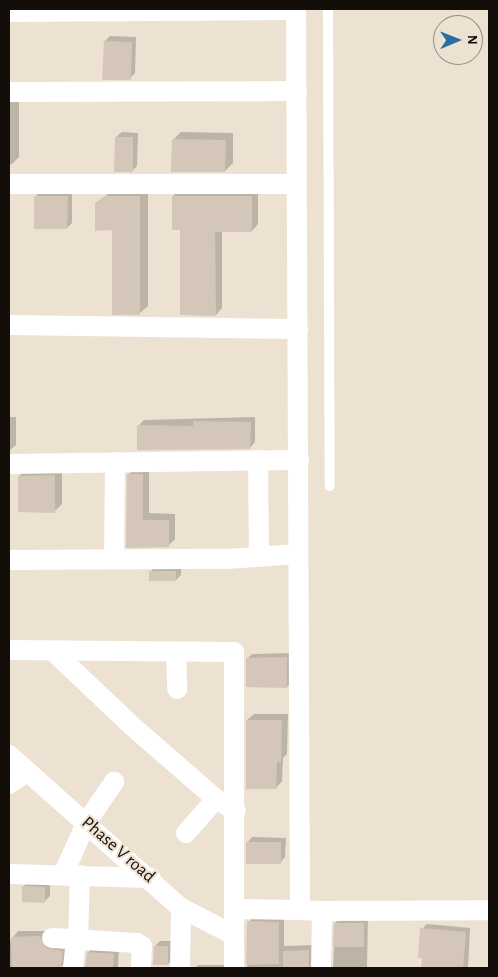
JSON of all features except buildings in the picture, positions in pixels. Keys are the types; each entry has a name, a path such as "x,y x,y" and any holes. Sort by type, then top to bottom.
{"street":[{"path":"9,12 296,9 300,910"},
{"path":"9,92 297,91"},
{"path":"9,184 297,184"},
{"path":"9,326 298,329"},
{"path":"258,460 259,556"},
{"path":"9,464 298,460"},
{"path":"114,560 115,462"},
{"path":"9,560 114,560 298,554"},
{"path":"9,650 54,652 234,652 236,811 234,968"},
{"path":"54,652 132,726 216,798 236,811"},
{"path":"176,652 177,689"},
{"name":"Phase V road","path":"9,755 151,878 182,908 234,935"},
{"path":"9,784 27,772"},
{"path":"73,968 77,940 72,875 86,823 114,782"},
{"path":"186,833 216,798"},
{"path":"9,874 151,878"},
{"path":"180,968 182,908"},
{"path":"234,909 322,911 489,910"},
{"path":"321,968 322,911"},
{"path":"52,938 140,944 141,968"}],"lane":[{"path":"328,9 330,486"}]}
